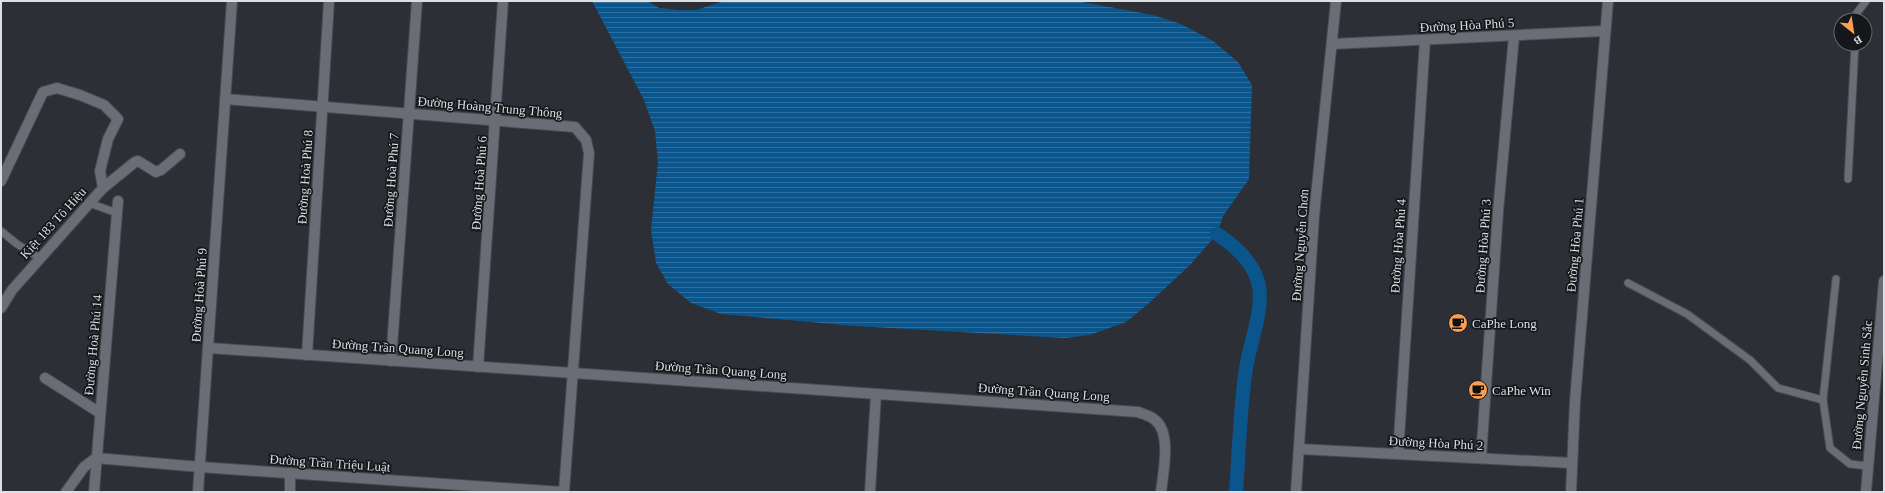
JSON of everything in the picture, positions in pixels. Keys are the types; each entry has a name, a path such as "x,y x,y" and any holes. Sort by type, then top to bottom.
{"street":[{"name":"Đường Hoà Phú 9","path":"198,492 232,1"},
{"name":"Đường Hoà Phú 8","path":"307,355 329,1"},
{"name":"Đường Hoà Phú 7","path":"391,361 416,1"},
{"name":"Đường Hoà Phú 6","path":"478,367 503,1"},
{"name":"Đường Nguyễn Chơn","path":"1296,492 1314,216 1336,1"},
{"name":"Đường Hòa Phú 1","path":"1571,492 1575,401 1595,162 1604,31 1608,1"},
{"name":"Đường Hòa Phú 5","path":"1332,44 1604,31"},
{"name":"Đường Hòa Phú 3","path":"1481,458 1498,212 1514,36"},
{"name":"Đường Hòa Phú 4","path":"1398,454 1425,40"},
{"name":"Kiệt 183 Tô Hiệu","path":"1,181 43,92 57,88 104,105 118,119 108,139 100,171 103,188 12,290 1,308"},
{"name":"Đường Hoàng Trung Thông","path":"225,99 575,127 586,140 589,153 563,492"},
{"path":"103,188 135,162 138,161 156,172 161,170 180,154"},
{"name":"Đường Hoà Phú 14","path":"94,492 118,201"},
{"name":"Đường Nguyễn Sinh Sắc","path":"1866,492 1867,466 1884,281"},
{"name":"Đường Trần Quang Long","path":"208,348 1138,412 1156,420 1162,431 1166,444 1161,492"},
{"path":"45,378 100,413"},
{"path":"870,492 876,394"},
{"name":"Đường Hòa Phú 2","path":"1299,449 1572,463"},
{"path":"66,492 84,466 96,458"},
{"name":"Đường Trần Triệu Luật","path":"96,458 200,468 563,492"},
{"path":"290,473 290,492"}],"lane":[{"path":"1858,12 1866,1"},
{"path":"1848,179 1855,52"},
{"path":"89,203 117,213"},
{"path":"1,231 17,244 40,258"},
{"path":"1836,279 1823,400 1830,448 1850,464 1867,466"},
{"path":"1628,284 1687,314 1750,360 1778,388 1823,400"}],"water":[{"path":"592,1 648,1 659,8 696,10 724,1 1077,1 1153,15 1181,24 1213,41 1238,62 1252,85 1249,179 1223,216 1217,234 1189,266 1126,322 1090,335 1065,338 855,326 721,314 691,303 668,284 656,263 651,230 658,162 655,131 644,100"}],"waterway":[{"path":"1217,234 1236,248 1247,260 1255,274 1260,292 1260,302 1256,325 1244,383 1236,492"}],"place":[{"name":"CaPhe Long","path":"1458,323"},
{"name":"CaPhe Win","path":"1478,390"}]}
